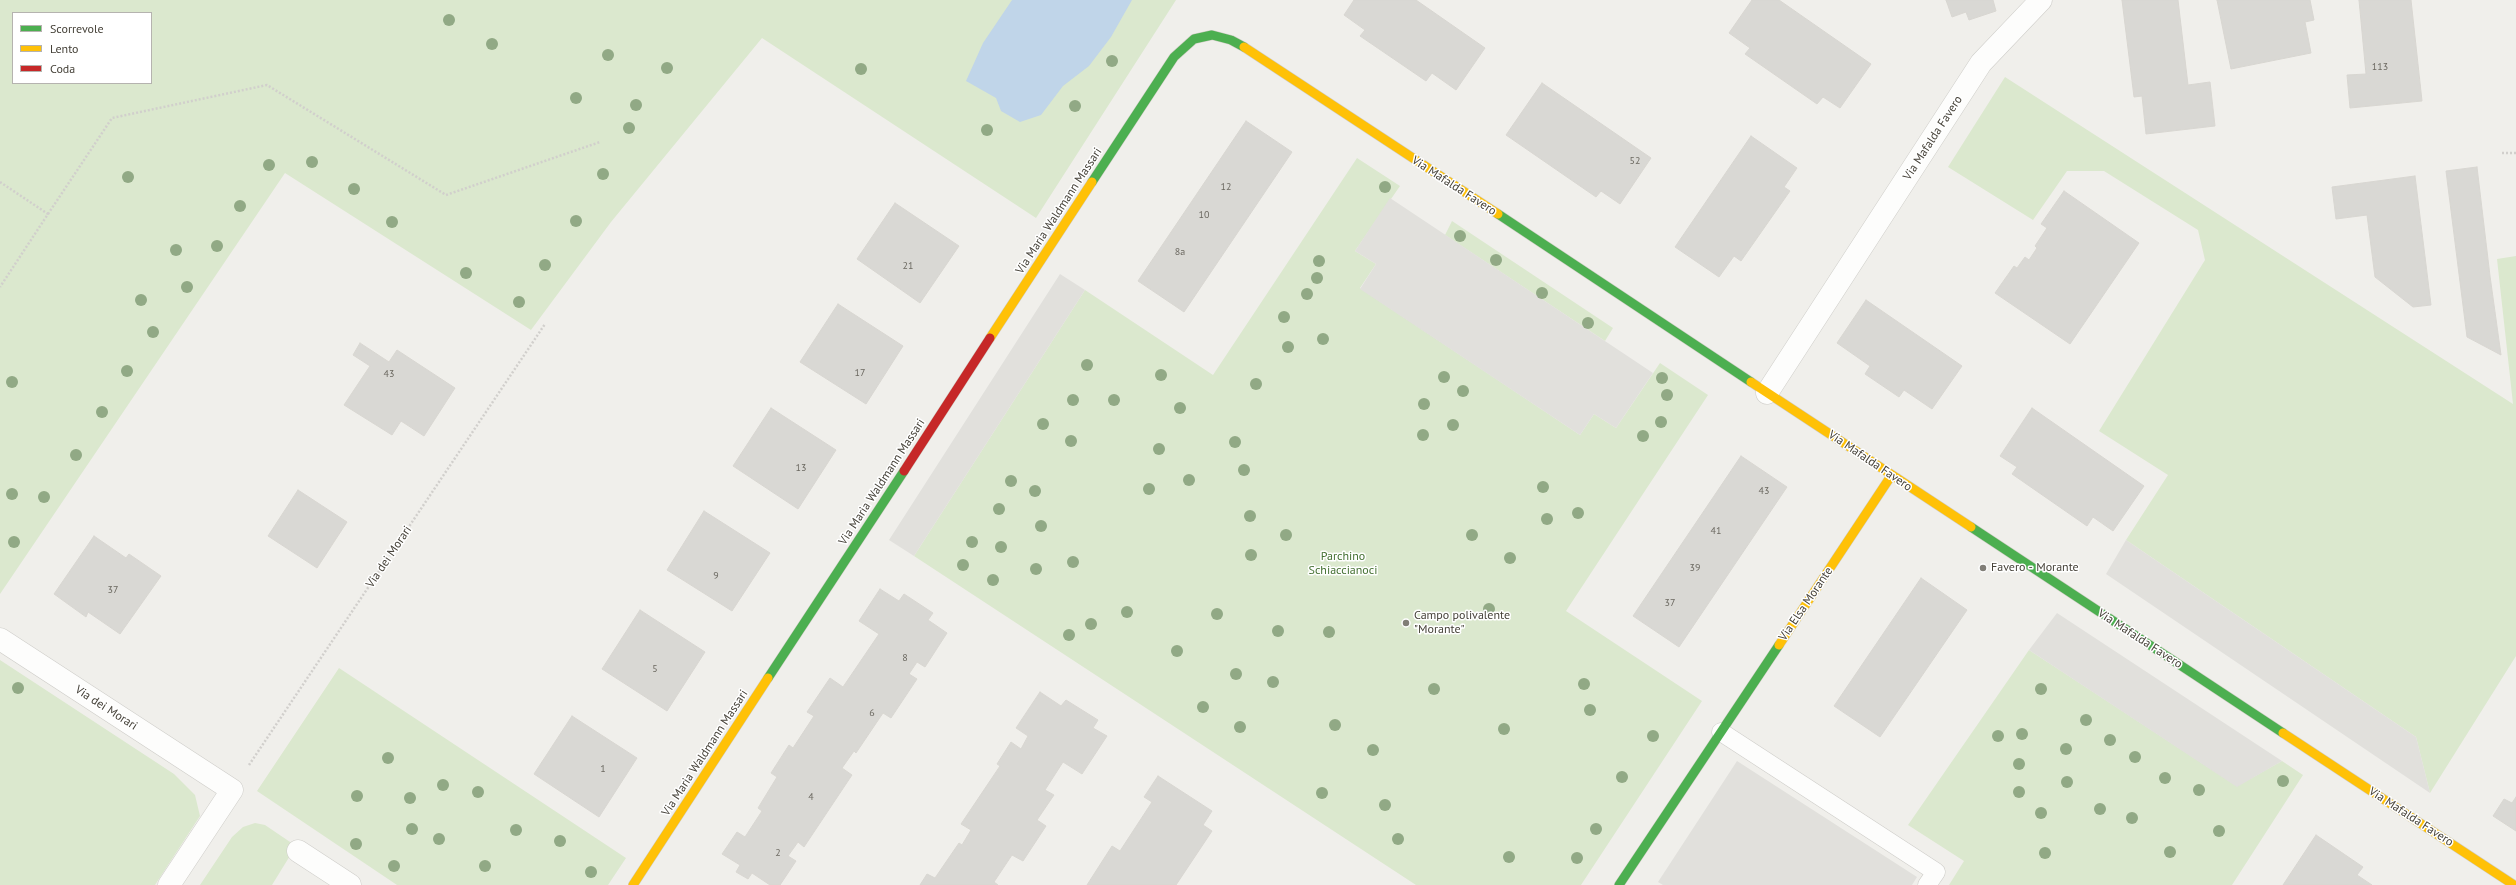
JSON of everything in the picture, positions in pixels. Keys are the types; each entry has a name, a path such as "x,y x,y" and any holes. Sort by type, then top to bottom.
{"street":[{"name":"Via Mafalda Favero","path":"1767,393 1981,64 2041,0"},
{"name":"Via Mafalda Favero","path":"1151,93 1174,57 1186,43 1194,39 1212,35 1232,40 1891,476 2514,885"},
{"name":"Via Maria Waldmann Massari","path":"633,885 1151,93"},
{"name":"Via Elsa Morante","path":"1620,884 1891,476"},
{"name":"Via dei Morari","path":"0,639 232,790"},
{"path":"169,885 232,790"},
{"path":"298,851 350,885"}],"lane":[{"path":"1721,732 1936,872 1927,885"}],"path":[{"path":"0,287 112,118 267,86 446,195 600,142"},
{"path":"2502,153 2516,153"},
{"path":"0,182 48,214"},
{"name":"Via dei Morari","path":"232,790 545,324"}],"green space":[{"path":"0,0 1176,0 1036,218 762,38 611,222 531,330 285,173 0,594"},
{"path":"2005,77 2513,404 2497,259 2516,256 2516,656 2430,793 2416,737 2126,540 2168,475 2099,431 2205,260 2198,230 2104,171 2067,171 2033,220 1948,167"},
{"name":"Parchino Schiaccianoci","path":"1357,158 1400,186 1355,251 1376,264 1360,288 1580,435 1594,414 1616,428 1660,363 1708,395 1566,611 1702,701 1581,885 1416,885 914,556 1085,290 1213,375"},
{"path":"1452,221 1613,328 1605,341 1445,235"},
{"path":"2029,650 2237,786 2282,761 2303,775 2232,885 1949,885 1964,861 1908,825"},
{"path":"0,660 174,774 195,795 200,816 155,885 0,885"},
{"path":"339,668 626,858 608,885 397,885 257,791"},
{"path":"255,823 265,825 296,846 272,885 200,885 232,837 243,827"}],"shaded area":[{"path":"1390,198 1653,373 1616,428 1594,414 1580,435 1360,289 1376,264 1355,251"},
{"path":"1060,274 1085,290 914,556 889,540"},
{"path":"2126,540 2416,737 2430,793 2106,574"},
{"path":"2057,613 2282,761 2237,787 2029,650"},
{"path":"1737,761 1917,877 1912,885 1663,885 1658,882"}],"water":[{"path":"1012,0 1132,0 1111,37 1089,66 1063,86 1041,115 1020,122 1001,111 996,98 966,81 983,43"}],"building":[{"path":"1354,0 1416,0 1485,48 1456,90 1432,73 1426,81 1360,36 1365,30 1344,15"},
{"path":"1752,0 1779,0 1871,64 1840,108 1823,97 1817,104 1745,54 1750,48 1729,33"},
{"path":"1946,0 1993,0 1996,11 1969,20 1966,12 1952,17"},
{"path":"2122,0 2178,0 2188,85 2210,82 2215,126 2146,134 2142,96 2134,97"},
{"path":"2217,0 2310,0 2314,20 2305,22 2311,53 2231,69"},
{"path":"2359,0 2411,0 2422,101 2350,108 2347,75 2366,74"},
{"path":"1542,83 1651,158 1620,204 1601,191 1596,197 1506,135"},
{"path":"1246,121 1292,152 1184,312 1138,281"},
{"path":"1751,136 1797,168 1784,187 1790,191 1741,261 1734,256 1719,277 1675,247"},
{"path":"2477,167 2501,355 2467,337 2446,171"},
{"path":"2415,176 2431,305 2413,307 2375,277 2367,215 2336,219 2332,187"},
{"path":"2064,191 2139,243 2070,344 1995,293 2014,266 2017,268 2025,257 2029,260 2037,248 2035,246 2047,228 2041,224"},
{"path":"895,203 959,246 920,303 857,259"},
{"path":"1866,300 1962,366 1932,409 1904,390 1899,397 1865,374 1870,366 1837,343"},
{"path":"838,304 903,346 866,404 800,362"},
{"path":"360,343 389,362 397,350 455,388 424,436 401,421 392,435 344,405 370,366 353,355"},
{"path":"771,408 836,450 798,509 733,466"},
{"path":"2032,408 2144,486 2113,531 2093,517 2087,526 2012,474 2017,467 2000,456"},
{"path":"1741,456 1787,487 1679,647 1633,616"},
{"path":"298,490 347,522 317,568 268,536"},
{"path":"704,511 770,553 732,611 667,570"},
{"path":"94,536 126,558 129,554 161,576 120,634 88,612 86,617 54,594"},
{"path":"1921,578 1967,610 1880,737 1834,706"},
{"path":"880,589 899,601 904,594 933,613 928,620 947,633 925,667 917,662 909,674 917,679 891,718 883,713 856,753 854,751 842,768 852,775 804,847 798,842 788,856 796,861 780,885 770,885 752,873 748,879 736,872 740,865 722,854 737,832 745,837 762,811 758,808 777,777 771,773 789,745 793,748 814,716 807,712 830,678 843,687 879,634 859,621"},
{"path":"640,610 705,652 667,711 602,669"},
{"path":"1040,692 1061,706 1066,700 1098,720 1093,728 1107,736 1082,774 1063,762 1045,790 1054,795 1037,820 1046,826 1023,861 1012,855 994,882 998,885 920,885 927,874 935,878 959,843 962,845 971,830 961,824 1000,766 997,764 1011,742 1021,749 1028,736 1016,728"},
{"path":"572,716 637,758 599,817 534,774"},
{"path":"1158,776 1212,811 1203,825 1212,831 1176,885 1087,885 1112,846 1120,851 1152,802 1144,797"},
{"path":"2516,797 2516,831 2493,816 2504,799 2512,803"},
{"path":"2316,835 2363,867 2357,875 2372,885 2283,885"}],"traffic: fast":[{"path":"1092,182 1174,57 1194,39 1212,35 1231,40 1244,47"},
{"path":"1498,214 1751,382"},
{"path":"768,678 904,471"},
{"path":"1971,527 2283,733"},
{"path":"1619,885 1779,645"}],"traffic: slow":[{"path":"1244,47 1498,214"},
{"path":"990,338 1092,182"},
{"path":"1751,382 1971,527"},
{"path":"1779,645 1891,476"},
{"path":"633,885 768,678"},
{"path":"2283,733 2514,885"}],"traffic: jam":[{"path":"904,471 990,338"}],"place":[{"name":"Favero - Morante","path":"1983,568"},
{"name":"Campo polivalente \"Morante\"","path":"1406,623"}]}
